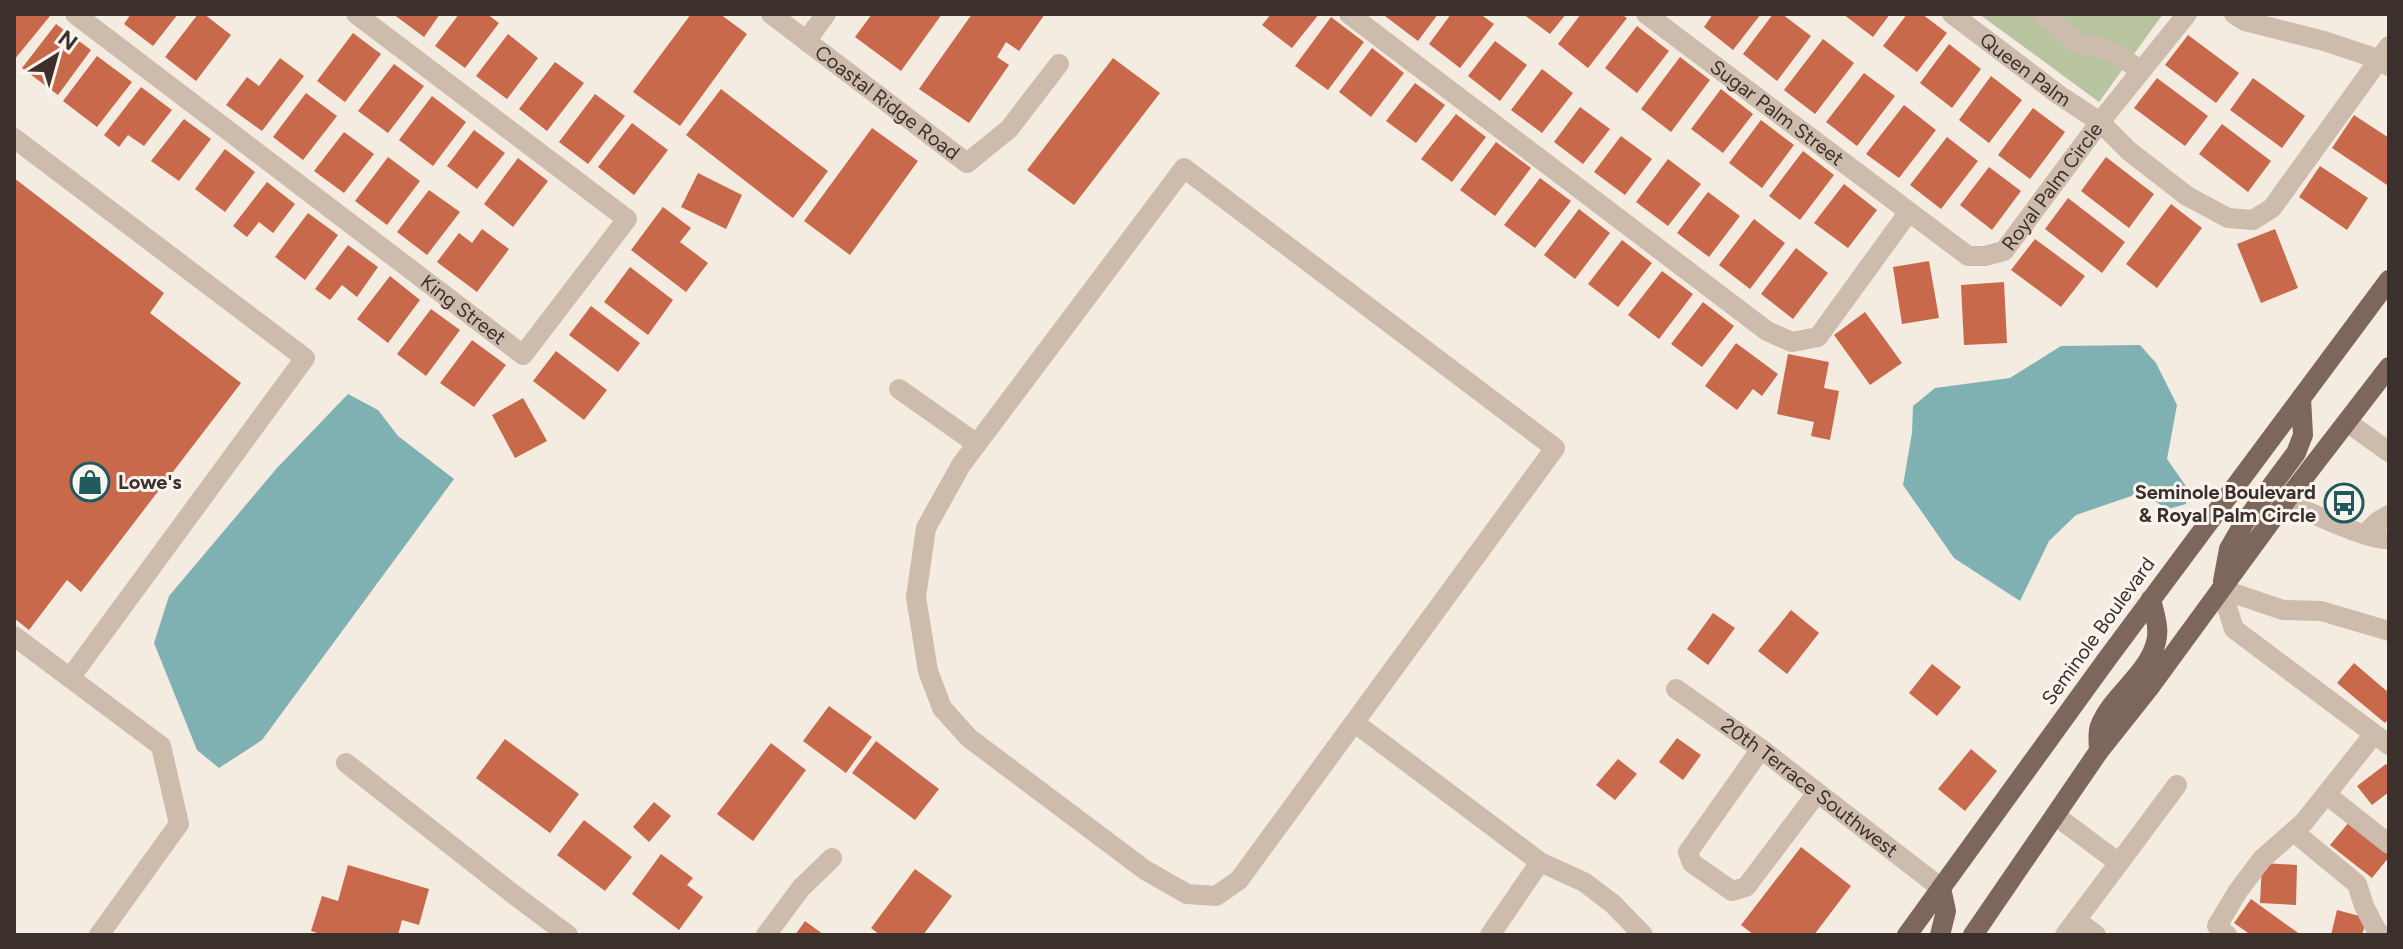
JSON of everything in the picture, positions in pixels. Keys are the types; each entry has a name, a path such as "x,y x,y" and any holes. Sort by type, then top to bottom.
{"main road":[{"name":"Seminole Boulevard","path":"1907,935 2151,599 2389,280"},
{"path":"1973,935 2099,751 2389,367"},
{"path":"2221,589 2229,549 2244,523 2296,453 2303,435 2301,398"},
{"path":"2099,751 2098,730 2104,718 2151,655 2157,641 2151,599"},
{"path":"1940,935 1946,911 1941,888"}],"street":[{"name":"King Street","path":"75,14 523,355 627,219 356,14"},
{"name":"Coastal Ridge Road","path":"771,14 967,163 1009,129 1059,64"},
{"path":"806,41 826,14"},
{"path":"1349,14 1767,331 1792,342 1818,337 1908,213"},
{"name":"Sugar Palm Street","path":"1646,14 1908,213"},
{"name":"Queen Palm","path":"1952,14 2100,122"},
{"path":"2043,14 2079,44 2098,47 2120,56 2141,71"},
{"path":"2100,122 2187,14"},
{"path":"2234,14 2245,21 2385,57"},
{"name":"Royal Palm Circle","path":"1908,213 1968,256 2004,251 2100,122 2129,151 2187,196 2228,218 2253,220 2272,208 2385,57"},
{"path":"14,138 305,358 70,678"},
{"path":"1184,168 1555,448 1355,723 1239,880 1216,896 1187,894 1145,870 969,738 942,708 928,671 916,597 926,528 961,465 1184,168"},
{"path":"899,389 977,444"},
{"path":"2347,422 2389,452"},
{"path":"2285,502 2365,534 2389,539"},
{"path":"2365,534 2389,515"},
{"path":"2221,589 2283,610 2321,611 2389,631"},
{"path":"2221,589 2234,629 2382,740 2294,832 2262,859 2217,926 2227,935"},
{"path":"14,636 161,746 179,824 99,935"},
{"name":"20th Terrace Southwest","path":"1676,689 1761,749 1941,888"},
{"path":"1355,723 1540,862 1584,882 1613,904 1643,935"},
{"path":"1761,749 1688,852 1692,863 1732,891 1746,887 1817,793"},
{"path":"346,763 568,935"},
{"path":"2096,935 2071,928 2177,785"},
{"path":"2327,795 2389,844"},
{"path":"2056,816 2119,863"},
{"path":"2294,832 2357,884 2364,906 2382,935"},
{"path":"766,935 801,888 832,858"},
{"path":"1490,935 1540,862"}],"green space":[{"path":"1979,14 2163,14 2099,102"}],"water":[{"path":"2140,345 2156,363 2177,405 2167,459 2188,489 2186,504 2168,509 2140,493 2076,515 2049,541 2020,601 1954,558 1903,485 1913,406 1935,388 2010,378 2061,346"},
{"path":"348,394 378,410 398,436 454,479 262,740 219,768 197,750 154,643 169,596 277,468"}],"building":[{"path":"14,14 50,16 14,60"},
{"path":"131,14 178,14 153,46 124,24"},
{"path":"198,14 204,14 231,35 196,81 165,57"},
{"path":"393,14 440,14 424,37"},
{"path":"459,14 487,14 499,23 465,68 435,46"},
{"path":"691,14 720,14 747,34 680,126 633,92"},
{"path":"872,14 942,14 901,71 855,37"},
{"path":"972,14 1045,14 1019,51 1006,42 997,57 1009,65 969,123 919,89"},
{"path":"1271,14 1319,14 1292,48 1262,25"},
{"path":"1438,14 1418,41 1385,16"},
{"path":"1451,14 1480,14 1494,24 1460,68 1429,44"},
{"path":"1523,14 1566,14 1550,34"},
{"path":"1581,14 1621,14 1627,18 1588,68 1558,44"},
{"path":"1713,14 1761,14 1733,50 1704,27"},
{"path":"1773,14 1782,14 1811,36 1777,81 1743,54"},
{"path":"1843,14 1890,14 1873,37"},
{"path":"1907,14 1922,14 1947,33 1917,72 1883,46"},
{"path":"1331,17 1364,42 1328,90 1295,66"},
{"path":"56,24 91,50 58,95 22,68"},
{"path":"1637,26 1669,51 1637,93 1605,68"},
{"path":"353,33 381,54 345,102 317,81"},
{"path":"508,34 538,58 507,99 476,76"},
{"path":"2188,35 2239,73 2216,103 2165,65"},
{"path":"1823,39 1854,63 1815,114 1784,90"},
{"path":"1495,41 1527,65 1500,101 1468,76"},
{"path":"1949,44 1981,69 1952,108 1920,83"},
{"path":"1372,48 1404,73 1371,117 1339,92"},
{"path":"97,56 132,82 97,127 63,101"},
{"path":"1680,57 1710,80 1671,132 1641,109"},
{"path":"280,58 304,76 262,131 226,105 247,77 259,86"},
{"path":"1113,58 1160,93 1074,205 1027,170"},
{"path":"555,62 584,83 547,131 519,109"},
{"path":"394,64 424,86 388,133 358,111"},
{"path":"1542,69 1573,93 1542,133 1511,110"},
{"path":"1864,73 1895,96 1857,146 1826,122"},
{"path":"1991,76 2022,100 1989,143 1959,120"},
{"path":"2157,78 2208,116 2185,146 2134,108"},
{"path":"2253,78 2305,116 2282,148 2230,110"},
{"path":"1415,83 1445,105 1416,143 1386,121"},
{"path":"141,87 172,110 144,146 128,135 119,147 104,135"},
{"path":"721,89 828,171 793,218 686,135"},
{"path":"1721,89 1753,114 1723,153 1691,129"},
{"path":"306,93 337,116 303,160 273,137"},
{"path":"595,94 625,116 588,164 559,142"},
{"path":"432,96 466,122 433,166 399,140"},
{"path":"1904,105 1936,130 1899,178 1866,154"},
{"path":"1580,107 1610,129 1583,164 1554,142"},
{"path":"2033,108 2065,132 2030,179 1998,155"},
{"path":"1456,114 1486,137 1452,182 1421,159"},
{"path":"2354,115 2389,138 2387,185 2332,148"},
{"path":"184,119 211,139 179,181 151,161"},
{"path":"1761,120 1794,145 1762,188 1729,163"},
{"path":"632,123 668,150 634,195 598,167"},
{"path":"2222,124 2271,161 2248,192 2199,154"},
{"path":"872,128 918,161 850,255 804,221"},
{"path":"474,130 505,153 477,189 447,166"},
{"path":"344,132 374,154 344,193 314,171"},
{"path":"1621,136 1652,159 1625,195 1594,172"},
{"path":"1947,137 1978,161 1941,209 1910,185"},
{"path":"1496,142 1531,168 1495,216 1460,190"},
{"path":"225,149 255,172 225,212 195,189"},
{"path":"1803,151 1834,175 1800,220 1769,196"},
{"path":"388,157 420,181 387,225 355,201"},
{"path":"2106,157 2154,194 2129,228 2081,191"},
{"path":"518,158 548,181 513,227 484,204"},
{"path":"1668,159 1701,184 1668,226 1636,202"},
{"path":"2320,166 2368,198 2347,230 2299,197"},
{"path":"1989,167 2021,191 1992,230 1960,205"},
{"path":"698,173 742,195 726,229 681,207"},
{"name":"Lowe's","path":"14,178 164,293 150,313 241,383 81,592 67,580 29,630 14,618"},
{"path":"1540,178 1571,201 1535,248 1504,225"},
{"path":"267,182 295,204 273,233 259,222 247,237 233,226"},
{"path":"1844,184 1877,210 1848,248 1814,223"},
{"path":"429,190 460,212 427,255 397,232"},
{"path":"1708,192 1740,216 1709,257 1677,233"},
{"path":"2068,198 2125,242 2102,273 2045,229"},
{"path":"2171,204 2202,228 2157,288 2126,264"},
{"path":"663,207 691,228 680,242 708,263 686,292 631,250"},
{"path":"1579,209 1610,233 1575,279 1544,255"},
{"path":"308,213 338,235 305,280 275,257"},
{"path":"1754,219 1785,243 1750,289 1719,265"},
{"path":"482,229 509,249 477,292 437,262 459,233 472,243"},
{"path":"2275,229 2298,288 2261,303 2237,244"},
{"path":"2035,239 2085,276 2061,307 2011,270"},
{"path":"1622,240 1652,263 1618,307 1588,284"},
{"path":"348,245 378,267 357,297 342,285 330,300 315,289"},
{"path":"1796,248 1828,273 1793,319 1761,294"},
{"path":"1929,261 1939,318 1902,324 1893,267"},
{"path":"630,267 673,300 648,335 604,302"},
{"path":"1662,271 1693,294 1659,339 1628,315"},
{"path":"390,276 420,300 388,343 357,319"},
{"path":"2004,282 2007,343 1964,345 1961,285"},
{"path":"1703,302 1734,326 1702,367 1671,344"},
{"path":"591,306 640,343 618,372 569,335"},
{"path":"431,309 460,330 426,376 397,354"},
{"path":"1865,312 1902,363 1870,385 1834,335"},
{"path":"472,340 506,365 474,407 440,383"},
{"path":"1736,343 1778,374 1762,396 1753,389 1737,410 1705,386"},
{"path":"556,351 607,390 584,420 533,381"},
{"path":"1788,354 1829,362 1824,388 1839,391 1830,440 1811,436 1814,422 1777,414"},
{"path":"523,398 547,441 515,458 492,415"},
{"path":"1791,610 1819,633 1787,674 1758,651"},
{"path":"1713,613 1735,628 1708,665 1687,649"},
{"path":"2354,663 2389,693 2389,718 2385,723 2337,683"},
{"path":"1932,664 1961,687 1937,716 1909,693"},
{"path":"829,706 872,737 846,773 803,741"},
{"path":"1677,738 1701,755 1683,780 1659,762"},
{"path":"505,739 579,794 550,833 476,778"},
{"path":"876,741 939,789 915,820 852,773"},
{"path":"771,743 806,770 753,841 717,814"},
{"path":"1971,749 1997,771 1965,811 1938,789"},
{"path":"1618,759 1637,774 1615,800 1596,785"},
{"path":"2386,764 2389,767 2389,792 2372,805 2357,786"},
{"path":"654,802 671,816 649,842 633,827"},
{"path":"584,820 632,857 605,891 557,855"},
{"path":"2350,821 2389,852 2389,857 2372,878 2330,845"},
{"path":"1801,847 1851,886 1814,935 1754,935 1741,925"},
{"path":"661,854 693,878 687,885 703,897 679,930 632,894"},
{"path":"2262,863 2297,865 2296,905 2260,903"},
{"path":"348,865 429,889 419,925 402,920 398,935 324,935 311,931 322,896 338,901"},
{"path":"915,869 952,896 923,935 880,935 871,928"},
{"path":"2251,899 2301,935 2251,935 2234,923"},
{"path":"2337,910 2367,918 2362,935 2331,935"},
{"path":"805,921 824,935 795,935"}],"place":[{"name":"Lowe's","path":"90,482"},
{"name":"Seminole Boulevard & Royal Palm Circle","path":"2344,503"}]}
